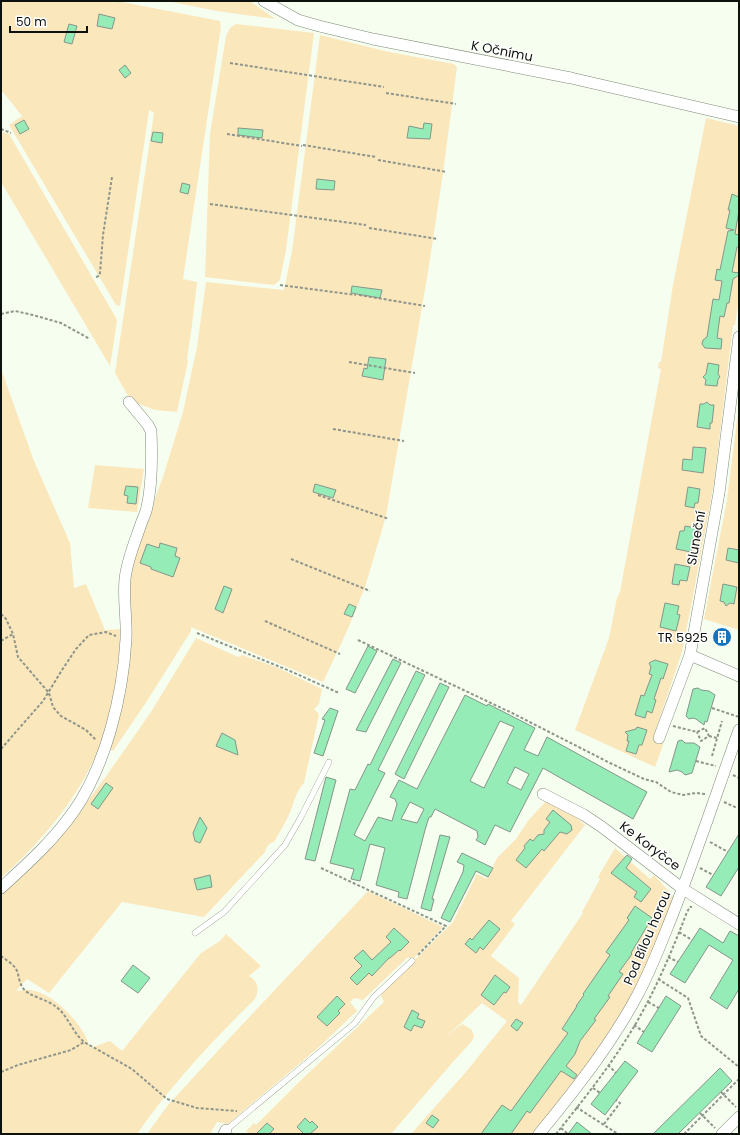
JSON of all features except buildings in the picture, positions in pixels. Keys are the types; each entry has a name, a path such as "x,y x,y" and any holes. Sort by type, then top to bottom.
{"street":[{"name":"K Očnímu","path":"264,1 298,20 319,26 387,42 571,78 739,117"},
{"name":"Sluneční","path":"659,738 690,655 719,493 739,339"},
{"path":"1,888 38,854 74,812 94,778 112,724 122,676 126,638 125,579 132,550 147,508 149,489 151,431 148,425 129,402"},
{"path":"690,655 739,676"},
{"name":"Pod Bílou horou","path":"539,1134 567,1100 598,1058 624,1018 648,974 683,889 739,730"},
{"name":"Ke Koryčce","path":"543,794 584,815 683,889 739,924"},
{"path":"720,1132 739,1117"}],"lane":[{"path":"195,933 224,912 285,845 329,762"},
{"path":"225,1132 355,1023 372,998 412,961"}],"path":[{"path":"230,62 384,87"},
{"path":"386,93 456,104"},
{"path":"1,129 11,133"},
{"path":"226,134 376,157"},
{"path":"378,160 447,172"},
{"path":"96,277 99,276 100,273 103,235 112,177"},
{"path":"210,204 366,225"},
{"path":"369,228 438,239"},
{"path":"280,284 425,306"},
{"path":"1,314 15,311 33,315 61,323 90,339"},
{"path":"349,362 415,373"},
{"path":"333,429 404,441"},
{"path":"318,495 389,519"},
{"path":"291,559 370,591"},
{"path":"1,614 6,619 13,634 18,657 48,693 53,707 61,716 86,730 104,751"},
{"path":"265,621 340,654"},
{"path":"1,749 48,693 76,649 89,635 106,632"},
{"path":"198,633 339,693"},
{"path":"1,641 13,634"},
{"path":"358,640 512,713 610,763 644,779 656,782 671,792 683,795 696,793 706,794 737,808"},
{"path":"712,708 739,717"},
{"path":"712,756 722,721"},
{"path":"665,723 697,732 705,728 709,736"},
{"path":"697,732 701,741 709,736 717,738"},
{"path":"696,761 725,769"},
{"path":"701,838 728,852"},
{"path":"691,864 714,875"},
{"path":"321,868 446,926 412,961"},
{"path":"668,927 692,940"},
{"path":"1,956 14,967 23,989 57,1007 66,1017 78,1037 84,1042 132,1069 167,1099 197,1108 238,1111 250,1110"},
{"path":"648,974 688,998 701,1036 739,1067"},
{"path":"637,996 659,1008"},
{"path":"624,1018 644,1032"},
{"path":"1,1072 18,1065 71,1050 84,1042"},
{"path":"598,1058 616,1072"},
{"path":"684,1134 739,1079"},
{"path":"721,1092 739,1110"},
{"path":"567,1100 618,1134"},
{"path":"604,1124 620,1103 616,1100"},
{"path":"700,1113 720,1132"}],"shaded area":[{"path":"1,1 111,1 114,3 117,1 220,21 221,27 183,279 197,282 187,359 188,361 177,412 155,410 131,401 115,373 154,113 150,110 149,111 120,306 116,305 9,125 22,116 3,92 1,93"},
{"path":"167,1 250,1 275,19 217,11"},
{"path":"236,24 314,33 286,250 280,280 274,285 205,277 210,134 226,36 230,28"},
{"path":"320,35 389,52 454,64 457,67 428,272 386,516 365,587 347,631 323,682 191,627 191,631 147,701 113,751 109,748 129,573 139,541 163,477 183,412 197,347 206,282 284,290 292,251"},
{"path":"706,118 739,126 739,298 735,325 733,325 714,483 682,652 653,738 664,742 655,767 575,730 609,638 617,598 620,592 661,369 658,368 659,362 661,362 673,285"},
{"path":"1,132 9,134 116,318 117,321 110,366 1,182"},
{"path":"1,369 34,461 70,543 74,588 86,584 105,630 121,629 117,673 109,717 92,764 82,783 58,817 31,849 1,878"},
{"path":"739,405 739,630 704,619 727,500"},
{"path":"95,465 144,469 137,512 88,508"},
{"path":"196,638 238,657 242,655 276,667 322,689 319,704 314,709 319,714 304,783 297,795 288,817 274,842 266,848 265,852 204,917 122,902 49,993 27,979 16,991 29,990 40,992 49,997 75,1021 87,1039 90,1048 110,1041 122,1051 201,953 220,941 226,934 261,966 249,976 255,981 257,986 255,999 223,1031 178,1081 137,1134 1,1134 1,893 74,819 151,712"},
{"path":"545,802 548,802 576,817 585,825 511,921 515,924 491,956 519,978 518,1002 521,1005 583,913 582,912 600,879 598,877 615,848 650,879 654,875 674,897 644,971 621,1014 586,1067 533,1134 411,1134 465,1073 507,1021 482,1003 442,1041 463,1024 472,1030 474,1037 472,1041 391,1134 249,1134 246,1131 254,1123 256,1125 299,1082 384,1002 380,994 453,922 477,874 487,879 497,858 516,839 528,821"},
{"path":"368,891 443,927 412,960 408,957 363,1000 354,998 350,1002 357,1011 318,1048 228,1124 217,1122 210,1134 147,1134 168,1105"}],"place":[{"name":"TR 5925","path":"722,637"}]}
